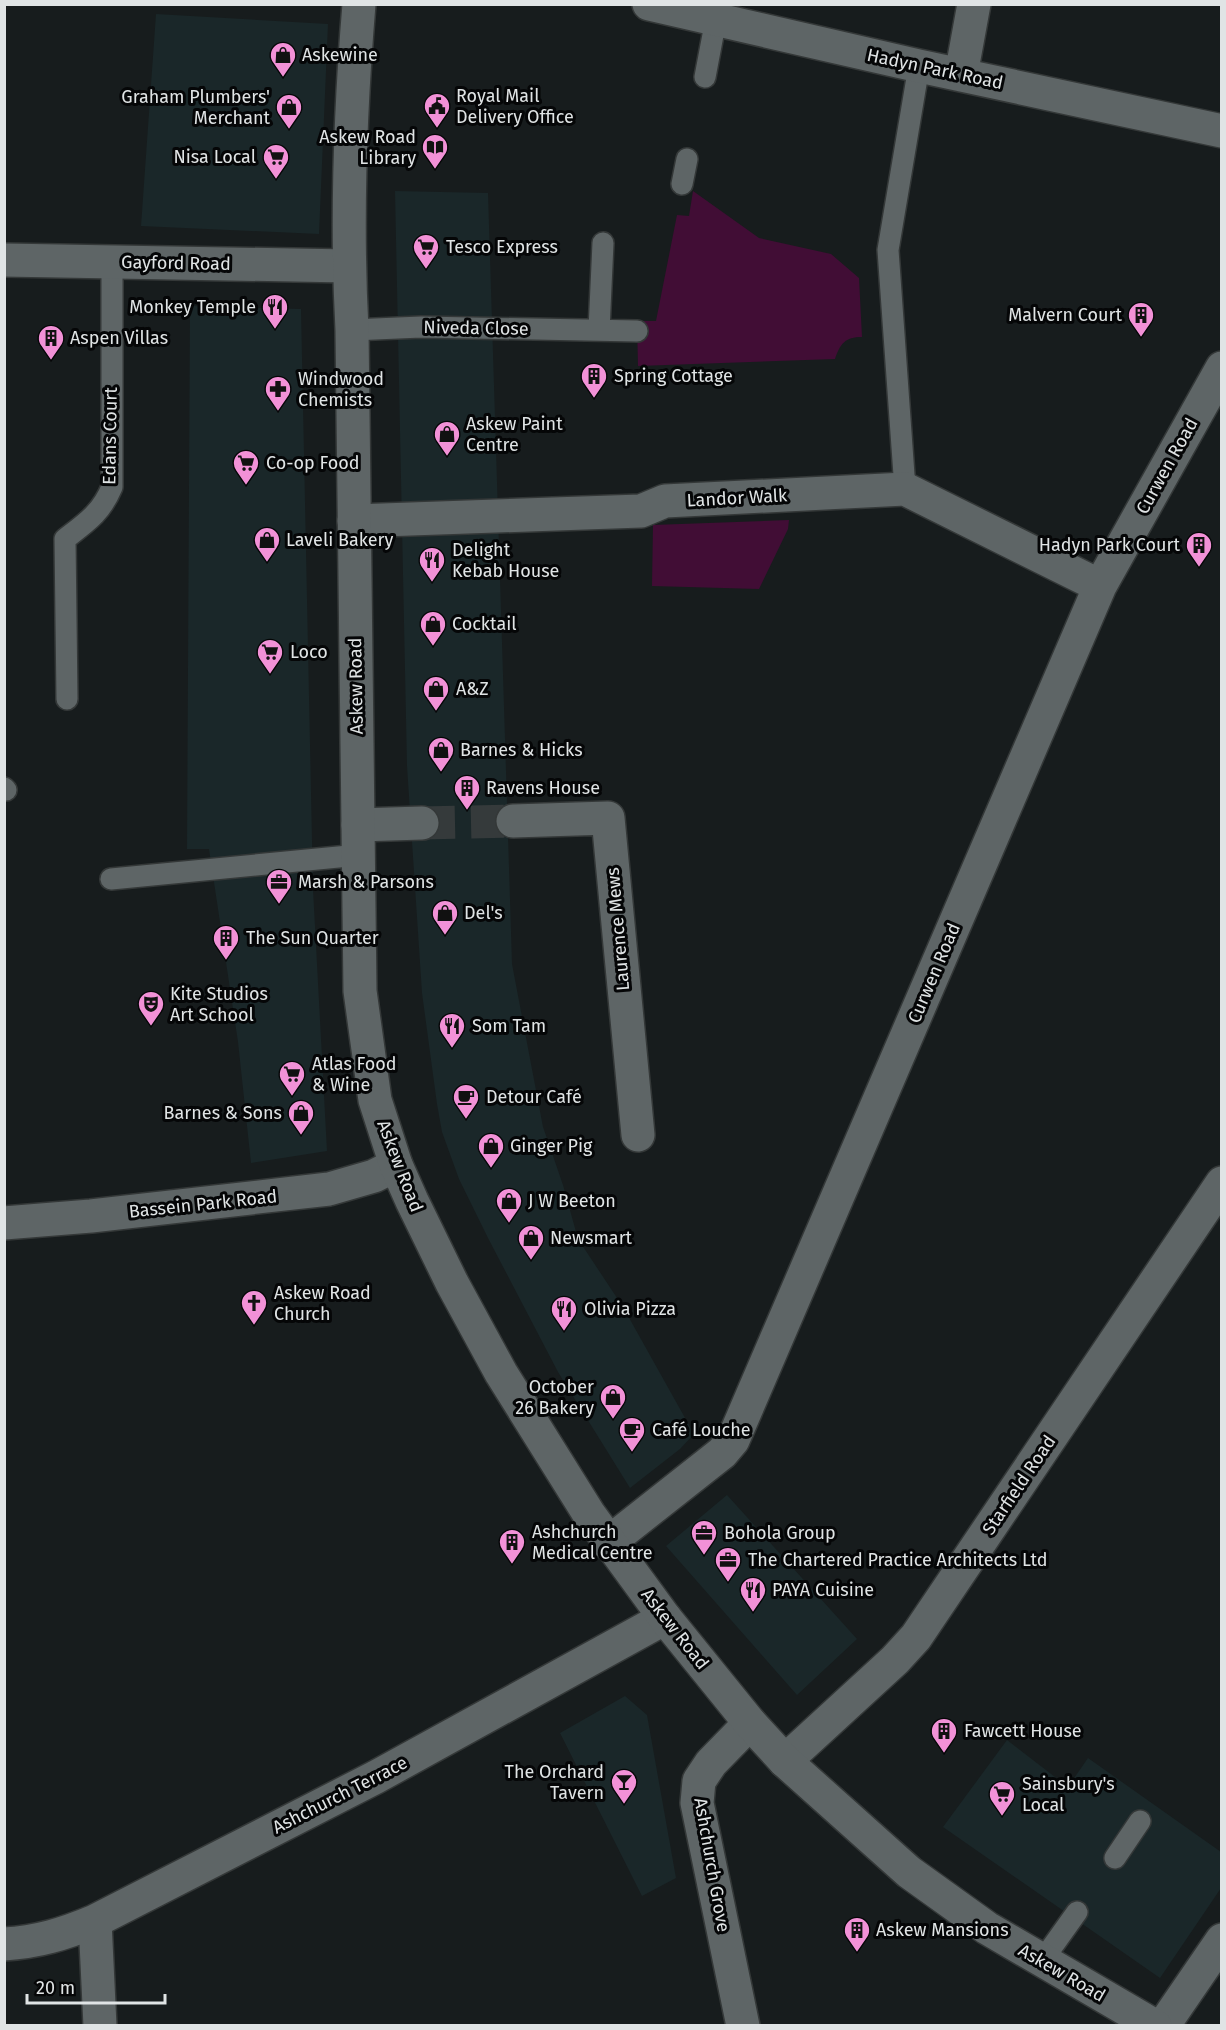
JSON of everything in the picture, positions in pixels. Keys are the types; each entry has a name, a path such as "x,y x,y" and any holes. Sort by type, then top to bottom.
{"street":[{"name":"Askew Road","path":"359,4 348,189 348,266 352,330 360,991 375,1100 396,1165 452,1282 501,1373 608,1543 750,1723 785,1761 909,1872 987,1928 1155,2025"},
{"name":"Hadyn Park Road","path":"649,4 1221,131"},
{"path":"962,75 974,4"},
{"name":"Gayford Road","path":"4,260 348,266"},
{"name":"Curwen Road","path":"608,1543 722,1454 733,1440 1100,586 1221,368"},
{"name":"Landor Walk","path":"354,521 641,511 665,501 905,489 1100,586"},
{"name":"Laurence Mews","path":"513,821 608,818 638,1135"},
{"path":"359,840 422,823"},
{"name":"Bassein Park Road","path":"4,1223 91,1216 329,1189 374,1176 396,1165"},
{"name":"Starfield Road","path":"785,1761 895,1660 916,1637 1221,1183"},
{"name":"Ashchurch Terrace","path":"4,1944 28,1942 63,1934 94,1921 376,1777 665,1618"},
{"name":"Ashchurch Grove","path":"743,2025 697,1803 699,1781 711,1763 750,1723"},
{"path":"94,1921 100,2025"},
{"path":"1163,2025 1221,1940"}],"lane":[{"path":"705,77 716,19"},
{"path":"905,489 888,250 920,66"},
{"path":"682,184 687,159"},
{"path":"600,330 603,243"},
{"name":"Edans Court","path":"67,699 64,539 95,516 105,503 112,487 112,263"},
{"name":"Niveda Close","path":"352,330 421,327 637,331"},
{"path":"111,879 359,840"},
{"path":"1115,1858 1140,1821"},
{"path":"1041,1961 1077,1912"}],"shaded area":[{"path":"156,14 328,24 319,234 141,226"},
{"path":"395,191 488,193 512,964 543,1127 578,1239 623,1307 694,1434 680,1449 630,1488 558,1372 459,1179 442,1132 422,993 407,766"},
{"path":"693,191 759,238 831,254 859,278 862,337 851,338 844,342 835,359 638,366 637,321 656,321 677,215 689,216"},
{"path":"190,306 301,309 313,889 327,1151 251,1163 238,1042 209,849 187,849"},
{"path":"789,520 788,529 759,589 652,586 653,525"},
{"path":"727,1495 857,1639 797,1695 666,1546"},
{"name":"The Orchard Tavern","path":"625,1696 647,1715 676,1878 642,1896 560,1733"},
{"path":"1007,1740 1068,1787 1088,1758 1221,1852 1221,1888 1160,1978 943,1827"}],"tunnel":[{"path":"422,823 513,821"}],"place":[{"name":"Askewine","path":"283,78"},
{"name":"Royal Mail Delivery Office","path":"437,129"},
{"name":"Graham Plumbers' Merchant","path":"289,130"},
{"name":"Askew Road Library","path":"435,170"},
{"name":"Nisa Local","path":"276,180"},
{"name":"Tesco Express","path":"426,270"},
{"name":"Monkey Temple","path":"275,330"},
{"name":"Malvern Court","path":"1141,338"},
{"name":"Aspen Villas","path":"51,361"},
{"name":"Spring Cottage","path":"594,399"},
{"name":"Windwood Chemists","path":"278,412"},
{"name":"Askew Paint Centre","path":"447,457"},
{"name":"Co-op Food","path":"246,486"},
{"name":"Laveli Bakery","path":"267,563"},
{"name":"Hadyn Park Court","path":"1199,568"},
{"name":"Delight Kebab House","path":"432,583"},
{"name":"Cocktail","path":"433,647"},
{"name":"Loco","path":"270,675"},
{"name":"A&Z","path":"436,712"},
{"name":"Barnes & Hicks","path":"441,773"},
{"name":"Ravens House","path":"467,811"},
{"name":"Marsh & Parsons","path":"279,905"},
{"name":"Del's","path":"445,936"},
{"name":"The Sun Quarter","path":"226,961"},
{"name":"Kite Studios Art School","path":"151,1027"},
{"name":"Som Tam","path":"452,1049"},
{"name":"Atlas Food & Wine","path":"292,1097"},
{"name":"Detour Café","path":"466,1120"},
{"name":"Barnes & Sons","path":"301,1136"},
{"name":"Ginger Pig","path":"491,1169"},
{"name":"J W Beeton","path":"509,1224"},
{"name":"Newsmart","path":"531,1261"},
{"name":"Askew Road Church","path":"254,1326"},
{"name":"Olivia Pizza","path":"564,1332"},
{"name":"October 26 Bakery","path":"613,1420"},
{"name":"Café Louche","path":"632,1453"},
{"name":"Bohola Group","path":"704,1556"},
{"name":"Ashchurch Medical Centre","path":"512,1565"},
{"name":"The Chartered Practice Architects Ltd","path":"728,1583"},
{"name":"PAYA Cuisine","path":"753,1613"},
{"name":"Fawcett House","path":"944,1754"},
{"name":"The Orchard Tavern","path":"624,1805"},
{"name":"Sainsbury's Local","path":"1002,1817"},
{"name":"Askew Mansions","path":"857,1953"}]}
